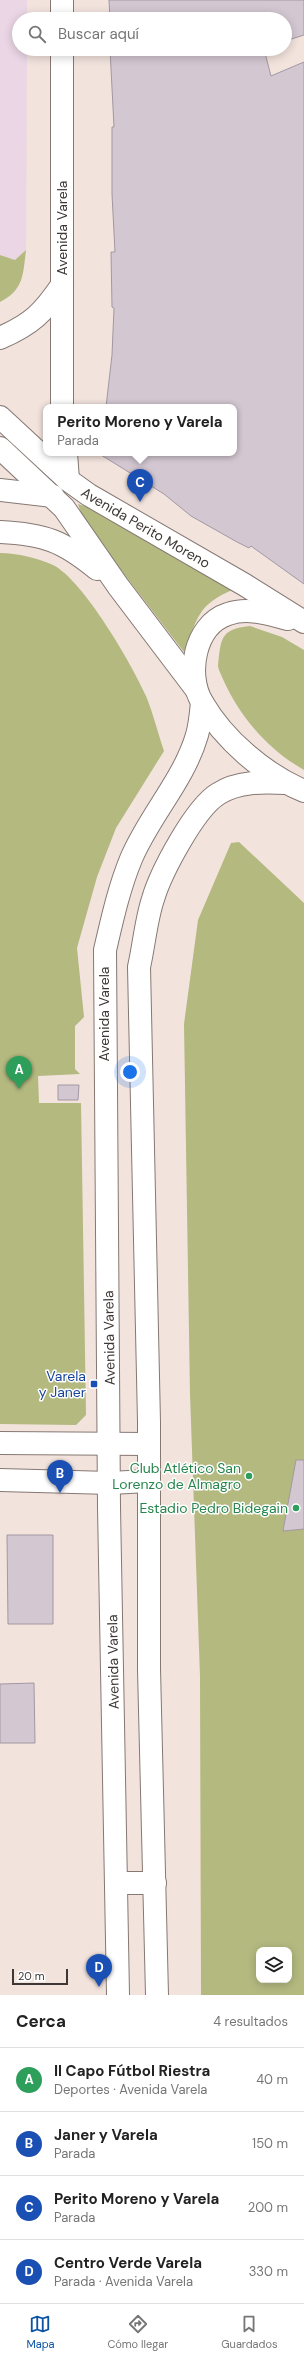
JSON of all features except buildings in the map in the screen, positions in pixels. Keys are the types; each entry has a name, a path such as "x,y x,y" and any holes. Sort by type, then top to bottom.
{"main road":[{"path":"62,0 62,12"},
{"name":"Avenida Varela","path":"62,56 62,404"},
{"path":"0,338 23,328 46,309 62,285"},
{"name":"Avenida Perito Moreno","path":"0,417 68,480 89,495 245,585 304,623"},
{"path":"0,486 9,475 10,464 3,451"},
{"name":"Avenida Perito Moreno","path":"3,451 53,496 64,508 118,586 227,735 252,758 295,787"},
{"path":"0,490 53,496 68,480 66,456"},
{"path":"0,532 47,537 81,556 118,586"},
{"name":"Avenida Varela","path":"118,1995 109,1445 104,1032 105,950 114,909 131,859 150,822 191,751 197,735 199,696 194,665 198,647 203,636 219,619 228,614 256,611 304,623"},
{"path":"157,1995 149,1669 149,1444 139,967 153,898 179,842 196,814 218,794 245,783 295,787"},
{"path":"0,1443 109,1445 149,1444"},
{"path":"0,1480 110,1483 148,1481"},
{"path":"116,1883 155,1883"}],"shaded area":[{"path":"0,0 27,0 27,12 12,12 12,56 27,56 26,250 15,260 0,255"}],"green space":[{"path":"26,250 23,274 18,287 8,297 0,302 0,255 15,260"},
{"path":"78,504 109,515 235,589 213,600 200,613 184,652 84,522"},
{"path":"0,553 27,556 53,565 78,587 106,624 130,664 149,703 164,751 116,828 97,877 77,948 84,1017 75,1026 75,1069 80,1074 38,1076 39,1103 81,1103 86,1415 76,1425 0,1424"},
{"path":"250,626 282,637 304,650 304,770 276,751 253,727 234,700 219,670 220,649 224,637 227,633 240,627"},
{"name":"Club Atlético San Lorenzo de Almagro","path":"239,842 304,903 304,1995 201,1995 200,1676 190,1394 184,1024 198,920 231,843"}],"place":[{"name":"Perito Moreno y Varela","path":"140,502"},
{"name":"Il Capo Fútbol Riestra","path":"19,1089"},
{"name":"Varela y Janer","path":"94,1384"},
{"name":"Club Atlético San Lorenzo de Almagro","path":"249,1476"},
{"name":"Janer y Varela","path":"60,1493"},
{"name":"Estadio Pedro Bidegain","path":"296,1508"},
{"name":"Centro Verde Varela","path":"99,1987"}]}
